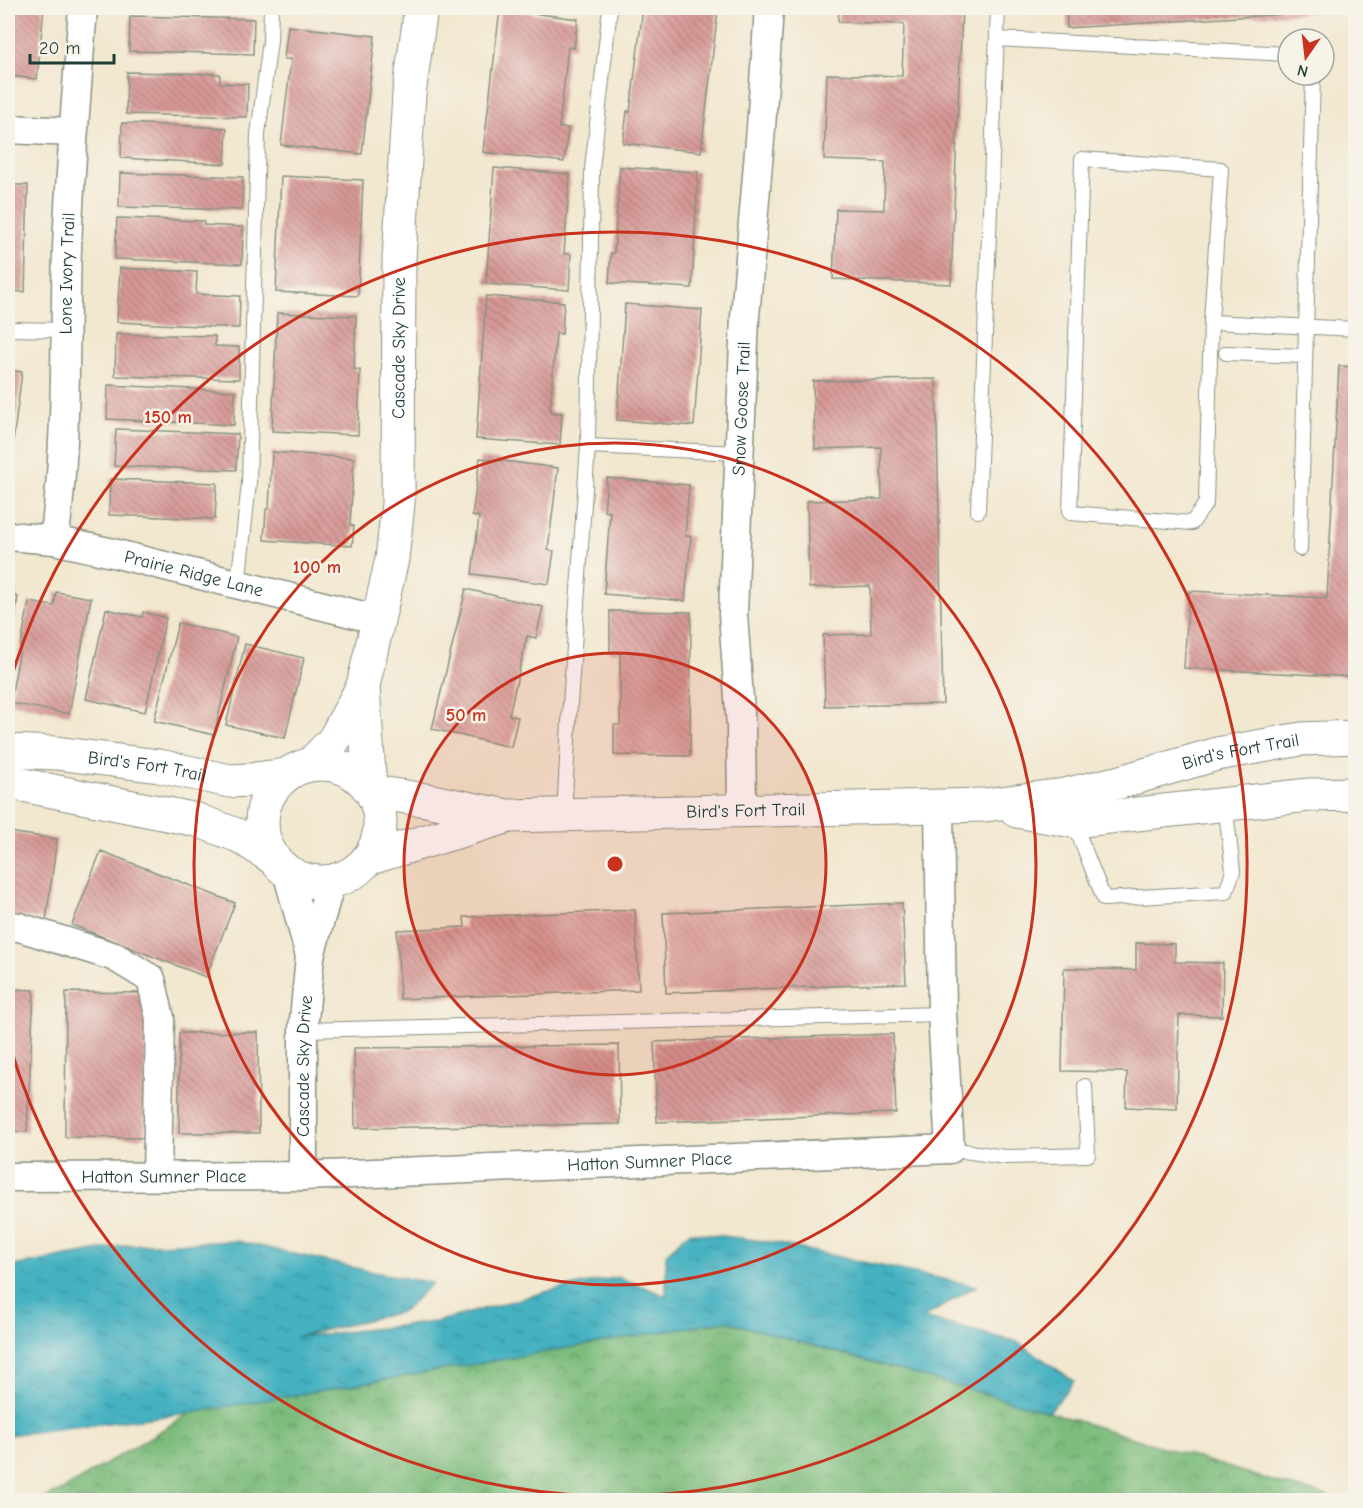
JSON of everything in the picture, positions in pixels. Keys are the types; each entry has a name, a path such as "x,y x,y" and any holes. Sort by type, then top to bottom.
{"street":[{"name":"Lone Ivory Trail","path":"54,540 60,502 67,250 83,8"},
{"name":"Cascade Sky Drive","path":"298,769 334,741 363,686 392,559 398,504 399,259 409,94 421,8"},
{"name":"Snow Goose Trail","path":"742,810 741,727 733,614 745,317 769,8"},
{"path":"8,129 73,132"},
{"name":"Prairie Ridge Lane","path":"8,536 54,540 113,553 379,620"},
{"name":"Cascade Sky Drive","path":"363,686 371,790"},
{"name":"Bird's Fort Trail","path":"1068,808 1120,782 1217,754 1301,739 1356,737"},
{"name":"Bird's Fort Trail","path":"8,751 56,753 159,766 230,781 249,780 298,769"},
{"path":"8,782 197,820 239,836 280,865 301,879 315,882 331,881 353,873 370,858 378,842 381,825 379,808 371,790 358,776 344,767 328,763 298,769 273,788 264,804 262,823 265,842 280,865"},
{"name":"Bird's Fort Trail","path":"371,790 507,816 986,805 1068,808 1225,803 1309,795 1356,794"},
{"path":"939,806 942,1014 950,1149"},
{"name":"Bird's Fort Trail","path":"370,858 507,816"},
{"name":"Cascade Sky Drive","path":"280,865 310,956"},
{"name":"Cascade Sky Drive","path":"303,1176 303,1030 310,956 331,881"},
{"path":"8,926 19,927 115,957 151,980 160,1018 157,1176"},
{"name":"Hatton Sumner Place","path":"8,1177 303,1176 950,1149"}],"lane":[{"path":"238,585 249,483 258,134 270,41 271,8"},
{"path":"564,815 588,446 592,169 610,8"},
{"path":"978,511 998,8"},
{"path":"997,39 1276,53"},
{"path":"1300,549 1313,87"},
{"path":"1082,159 1221,170 1210,322 1206,503 1192,523 1070,513 1082,159"},
{"path":"1210,322 1356,329"},
{"path":"8,329 66,330"},
{"path":"1226,353 1305,356"},
{"path":"588,446 739,453"},
{"path":"1068,808 1104,899 1226,892 1233,871 1225,803"},
{"path":"303,1030 942,1014"},
{"path":"950,1149 1005,1157 1088,1155 1085,1086"}],"green space":[{"path":"726,1321 1049,1412 1282,1484 1343,1500 40,1500 63,1490 190,1413 498,1355"}],"water":[{"path":"689,1232 764,1241 976,1286 923,1318 1018,1342 1074,1381 1049,1412 726,1321 190,1413 8,1435 8,1267 127,1245 237,1241 432,1283 404,1311 296,1337 436,1322 549,1291 619,1277 666,1296 666,1254"}],"building":[{"path":"8,8 44,8 37,79 8,76"},
{"path":"643,8 718,10 701,152 623,143 627,111 630,112"},
{"path":"839,8 962,8 951,284 833,279 836,209 884,210 885,162 824,160 827,74 902,76 904,24 838,22"},
{"path":"1066,8 1356,8 1356,67 1354,67 1350,10 1067,28"},
{"path":"500,9 578,19 574,48 568,47 559,128 568,128 564,162 483,152"},
{"path":"130,16 254,19 253,54 129,51"},
{"path":"288,26 375,36 362,154 281,145 291,59 284,59"},
{"path":"127,72 220,74 220,83 248,84 247,117 126,114"},
{"path":"122,123 227,128 225,164 121,158"},
{"path":"620,167 698,172 692,288 609,283 611,253 614,253"},
{"path":"494,168 570,174 564,254 571,254 569,290 486,284"},
{"path":"120,173 243,177 242,210 119,207"},
{"path":"281,176 363,180 358,296 276,292"},
{"path":"8,185 28,185 25,292 8,291"},
{"path":"117,218 204,221 204,225 243,227 242,264 115,259"},
{"path":"120,268 197,272 196,294 240,296 239,328 117,322"},
{"path":"486,296 564,302 562,334 556,333 550,412 562,413 560,445 476,439"},
{"path":"625,304 702,310 694,426 617,420"},
{"path":"277,313 356,316 354,369 360,370 358,435 272,431"},
{"path":"116,334 215,336 215,346 239,347 239,379 115,376"},
{"path":"1339,366 1356,367 1356,677 1184,668 1189,591 1327,598"},
{"path":"8,370 22,372 9,473 8,473"},
{"path":"936,379 943,704 825,706 823,635 871,634 870,586 809,588 807,501 882,499 881,447 815,449 813,381"},
{"path":"108,385 235,391 234,425 107,419"},
{"path":"116,429 238,434 236,470 114,466"},
{"path":"272,452 354,458 350,525 354,526 352,546 264,540 266,509 269,509"},
{"path":"480,458 558,468 548,550 554,551 549,584 472,574 479,517 472,516"},
{"path":"607,478 689,485 685,536 691,536 685,601 604,594 610,512 604,511"},
{"path":"110,479 217,483 215,519 109,515"},
{"path":"466,589 543,607 536,638 527,636 509,715 518,717 511,747 432,729"},
{"path":"56,592 91,598 69,714 10,703 29,602 54,606"},
{"path":"8,595 18,597 9,646 8,646"},
{"path":"106,609 142,617 143,612 166,618 145,712 86,699"},
{"path":"610,611 691,612 690,756 614,755 614,725 620,725 620,652 610,653"},
{"path":"178,623 237,637 214,735 154,721"},
{"path":"245,644 304,658 285,738 226,725"},
{"path":"8,832 57,839 46,920 8,915"},
{"path":"101,851 235,903 206,977 72,925"},
{"path":"902,903 906,983 666,993 663,913"},
{"path":"635,910 639,990 400,999 397,930 465,927 464,917"},
{"path":"1136,943 1175,944 1175,962 1223,963 1222,1016 1179,1015 1177,1109 1126,1107 1127,1072 1062,1071 1064,968 1136,970"},
{"path":"8,989 34,990 27,1132 8,1131"},
{"path":"66,992 146,993 145,1138 65,1137"},
{"path":"258,1032 259,1133 179,1133 179,1033"},
{"path":"893,1034 896,1113 657,1122 654,1042"},
{"path":"619,1045 620,1124 355,1128 354,1048"}]}
